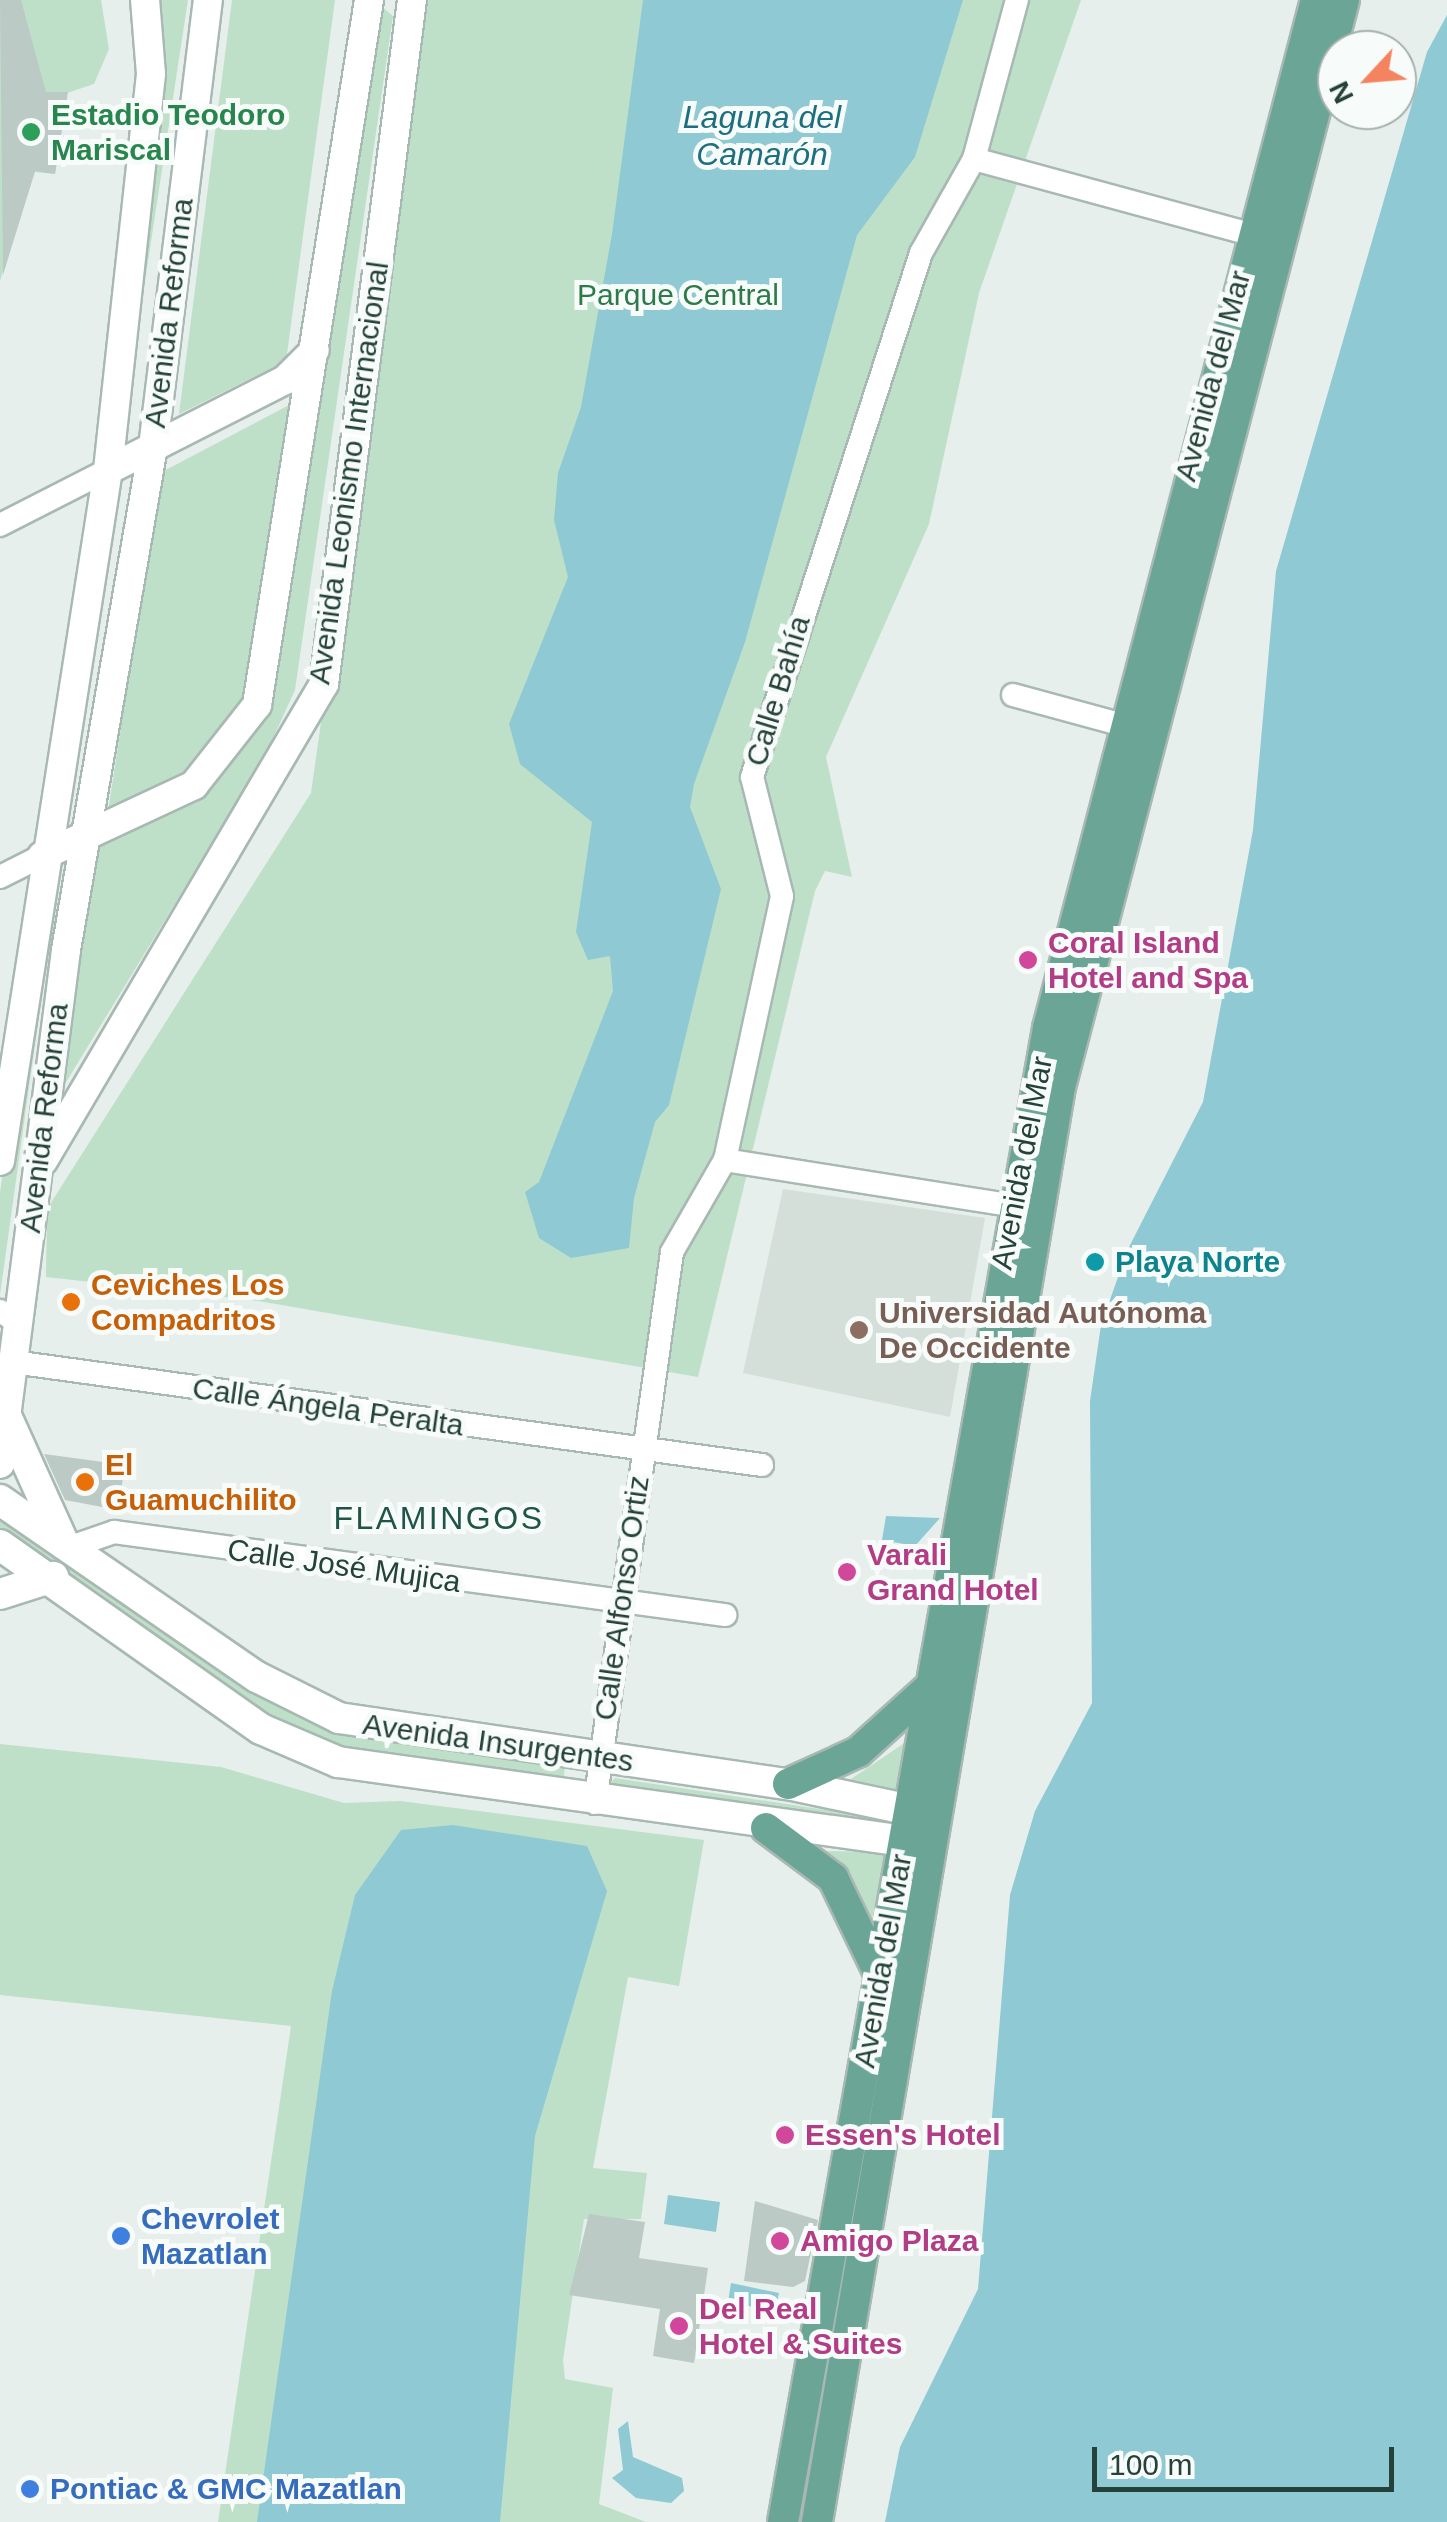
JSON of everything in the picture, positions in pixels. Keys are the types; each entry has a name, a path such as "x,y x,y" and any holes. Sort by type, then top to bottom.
{"main road":[{"name":"Avenida del Mar","path":"782,2522 879,1973 921,1828 930,1687 1025,1207 1088,962 1137,728 1251,234 1316,0"},
{"name":"Avenida del Mar","path":"1137,728 1344,0"},
{"name":"Avenida del Mar","path":"817,2522 921,1828 1025,1207"},
{"path":"7,1418 68,1546"},
{"name":"Avenida Insurgentes","path":"0,1500 258,1677 339,1718 788,1784 921,1828"},
{"name":"Avenida Insurgentes","path":"0,1546 52,1578 224,1706 296,1746 368,1770 766,1828 921,1828"},
{"path":"0,1594 52,1578"},
{"path":"788,1784 858,1752 930,1687"},
{"path":"766,1828 833,1878 879,1973"}],"street":[{"name":"Avenida Reforma","path":"0,1160 8,1043 108,470 151,74 146,0"},
{"name":"Avenida Reforma","path":"0,1464 13,1362 9,1316 38,1170 88,833 152,447 208,0"},
{"name":"Avenida Leonismo Internacional","path":"88,833 204,778 258,705 369,0"},
{"name":"Avenida Leonismo Internacional","path":"38,1170 324,684 412,0"},
{"name":"Calle Bahía","path":"643,1451 672,1252 725,1160 782,896 752,777 921,254 974,159 1018,0"},
{"path":"974,159 1251,234"},
{"path":"152,447 285,380 315,350"},
{"name":"Avenida Reforma","path":"108,470 152,447"},
{"path":"0,525 108,470"},
{"path":"1012,695 1137,728"},
{"path":"0,877 88,833"},
{"path":"725,1160 1025,1207"},
{"name":"Calle Ángela Peralta","path":"13,1362 762,1465"},
{"name":"Calle Alfonso Ortiz","path":"594,1804 643,1451"},
{"name":"Calle José Mujica","path":"68,1546 114,1532 621,1606 725,1615"}],"shaded area":[{"name":"Universidad Autónoma De Occidente","path":"783,1189 985,1218 950,1417 743,1373"}],"green space":[{"name":"Estadio Teodoro Mariscal","path":"0,0 101,0 109,49 94,84 67,93 55,174 35,172 0,281"},
{"path":"131,0 188,0 119,451 144,66"},
{"path":"232,0 335,0 286,361 179,414"},
{"path":"374,0 393,16 295,690 264,758 57,1097 101,837 211,784 269,697"},
{"name":"Parque Central","path":"423,0 1081,0 979,293 929,524 826,757 852,877 825,871 815,891 698,1377 252,1300 46,1277 47,1209 311,793"},
{"path":"289,405 241,705 204,760 107,818 160,473"},
{"path":"52,873 58,879 0,1295 0,1193 43,877"},
{"path":"0,1516 236,1681 330,1724 565,1763 559,1788 329,1743 236,1698 0,1537"},
{"path":"906,1742 897,1805 836,1789"},
{"path":"0,1744 221,1767 344,1803 400,1801 704,1840 679,1986 628,1977 593,2168 647,2173 641,2219 584,2219 563,2360 565,2379 613,2388 599,2504 646,2522 218,2522 291,2026 0,1995"},
{"path":"615,1778 885,1819 879,1833 608,1786"},
{"path":"825,1851 888,1852 870,1926 822,1859"}],"water":[{"name":"Laguna del Camarón","path":"643,0 963,0 915,157 857,235 745,642 694,784 690,807 721,889 669,1105 655,1122 634,1198 629,1248 571,1258 539,1238 525,1192 539,1182 613,991 610,956 588,960 576,932 592,822 520,764 509,724 568,577 554,520 558,473 581,407 612,234"},
{"path":"1447,15 1447,2522 885,2522 900,2447 978,2289 1010,1895 1035,1811 1092,1703 1090,1401 1101,1325 1128,1249 1203,1102 1253,830 1276,571 1404,130 1417,130 1417,86 1427,52"},
{"path":"886,1516 940,1518 915,1546 882,1540"},
{"path":"453,1825 587,1846 607,1891 535,2136 500,2522 257,2522 332,1991 355,1895 401,1830"},
{"path":"668,2195 720,2202 716,2232 664,2224"},
{"path":"731,2283 779,2293 775,2311 728,2302"},
{"path":"628,2421 633,2457 682,2478 684,2491 671,2503 636,2498 612,2478 623,2470 618,2429"}],"building":[{"path":"0,0 21,0 46,92 68,92 55,174 35,171 3,275"},
{"name":"El Guamuchilito","path":"44,1454 125,1465 118,1510 65,1500"},
{"name":"Amigo Plaza","path":"755,2201 818,2220 805,2281 793,2287 744,2281"},
{"path":"589,2214 645,2222 639,2258 708,2268 694,2363 653,2356 660,2309 569,2295"}],"place":[{"name":"Estadio Teodoro Mariscal","path":"31,132"},
{"name":"Coral Island Hotel and Spa","path":"1028,960"},
{"name":"Playa Norte","path":"1095,1262"},
{"name":"Ceviches Los Compadritos","path":"71,1302"},
{"name":"Universidad Autónoma De Occidente","path":"859,1330"},
{"name":"El Guamuchilito","path":"85,1482"},
{"name":"Varali Grand Hotel","path":"847,1572"},
{"name":"Essen's Hotel","path":"785,2135"},
{"name":"Chevrolet Mazatlan","path":"121,2236"},
{"name":"Amigo Plaza","path":"780,2241"},
{"name":"Del Real Hotel & Suites","path":"679,2326"},
{"name":"Pontiac & GMC Mazatlan","path":"30,2489"}],"district":[{"name":"FLAMINGOS","path":"439,1518"}]}
